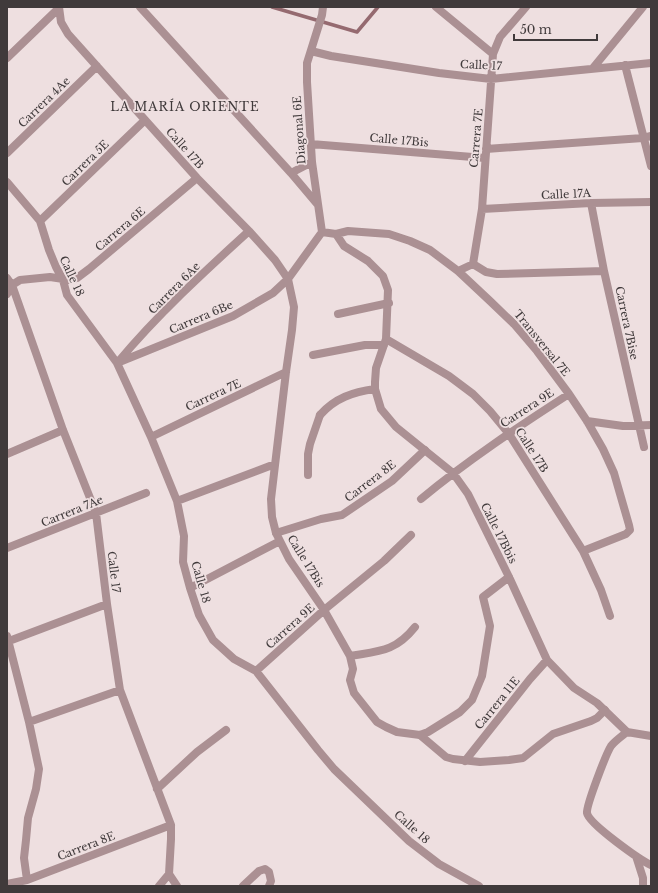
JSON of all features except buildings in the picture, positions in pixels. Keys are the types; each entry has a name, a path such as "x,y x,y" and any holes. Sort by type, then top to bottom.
{"street":[{"path":"7,58 59,7"},
{"name":"Calle 17B","path":"59,7 61,22 68,34 197,178 275,260 288,280"},
{"path":"140,7 291,173 318,205"},
{"path":"436,7 493,54"},
{"name":"Carrera 7E","path":"473,264 482,209 493,54 500,37 526,7"},
{"path":"593,68 643,7"},
{"name":"Diagonal 6E","path":"322,232 312,162 307,63 323,11"},
{"name":"Calle 17","path":"310,50 331,56 439,73 491,79 651,63"},
{"path":"625,65 647,137 651,166"},
{"name":"Carrera 4Ae","path":"7,153 97,66"},
{"name":"Carrera 5E","path":"40,221 145,120"},
{"path":"486,149 647,137"},
{"name":"Calle 17Bis","path":"311,144 485,158"},
{"path":"291,173 312,162"},
{"name":"Carrera 6E","path":"10,282 50,277 63,280 77,278 197,178"},
{"name":"Calle 18","path":"7,182 40,221 48,250 63,280 67,295 117,363 151,437 177,501 184,536 183,562 190,588 199,615 213,640 234,659 256,671 334,768 409,841 439,864 479,886"},
{"name":"Calle 17A","path":"482,209 591,203 651,202"},
{"name":"Carrera 7Bise","path":"591,203 604,271 644,447"},
{"name":"Carrera 6Ae","path":"117,363 132,345 209,268 249,231"},
{"name":"Transversal 7E","path":"322,232 336,234 348,231 389,234 430,250 458,270 514,324 569,394 604,449 614,473 630,530 626,534 583,551"},
{"name":"Carrera 6Be","path":"117,363 233,316 273,293 288,280 322,232"},
{"name":"Calle 17Bbis","path":"336,234 344,246 368,261 383,276 388,290 389,303 385,342 376,368 375,389 381,409 396,427 453,473 468,494 509,577 547,660 574,688 597,703 627,732"},
{"path":"458,270 473,264 486,272 497,274 604,271"},
{"name":"Calle 17Bis","path":"288,280 294,307 271,499 272,517 276,533 289,559 324,610 350,656 353,669 350,680 354,693 377,722 397,732 420,735"},
{"path":"7,294 10,282"},
{"name":"Calle 17","path":"10,282 63,430 96,513 107,604 120,690 171,825 172,839 169,874"},
{"path":"338,314 389,303"},
{"path":"313,355 385,342"},
{"name":"Calle 17B","path":"385,342 449,376 473,394 490,411 509,434 583,551 602,590 610,616"},
{"name":"Carrera 7E","path":"151,437 286,372"},
{"path":"308,475 309,449 320,415 346,395 375,389"},
{"name":"Carrera 9E","path":"421,499 453,473 569,394"},
{"path":"587,421 623,426 639,427 651,425"},
{"path":"7,454 63,430"},
{"name":"Carrera 8E","path":"276,533 321,519 342,515 392,481 425,450"},
{"path":"177,501 275,464"},
{"name":"Carrera 7Ae","path":"7,548 146,493"},
{"name":"Carrera 9E","path":"256,671 324,610 384,561 411,535"},
{"path":"190,588 280,541"},
{"path":"509,577 483,597 490,626 482,676 472,700 460,712 428,732 420,735 446,757 465,761 509,760 523,758 553,734 591,721 597,718 605,710"},
{"path":"27,880 24,858 28,818 36,789 39,769 8,638 107,604"},
{"path":"350,656 393,647 407,637 415,627"},
{"name":"Carrera 11E","path":"465,761 530,679 547,660"},
{"path":"29,722 120,690"},
{"path":"157,789 197,752 226,730"},
{"path":"651,736 627,732 612,746 597,782 587,813 592,822 636,856 651,865"},
{"name":"Carrera 8E","path":"7,884 27,880 171,825"},
{"path":"636,856 643,878 643,886"},
{"path":"243,886 259,871 265,869 269,872 271,881 269,886"},
{"path":"159,886 169,874 177,886"}],"waterway":[{"path":"272,7 357,32 378,7"}],"district":[{"name":"LA MARÍA ORIENTE","path":"185,107"}]}
